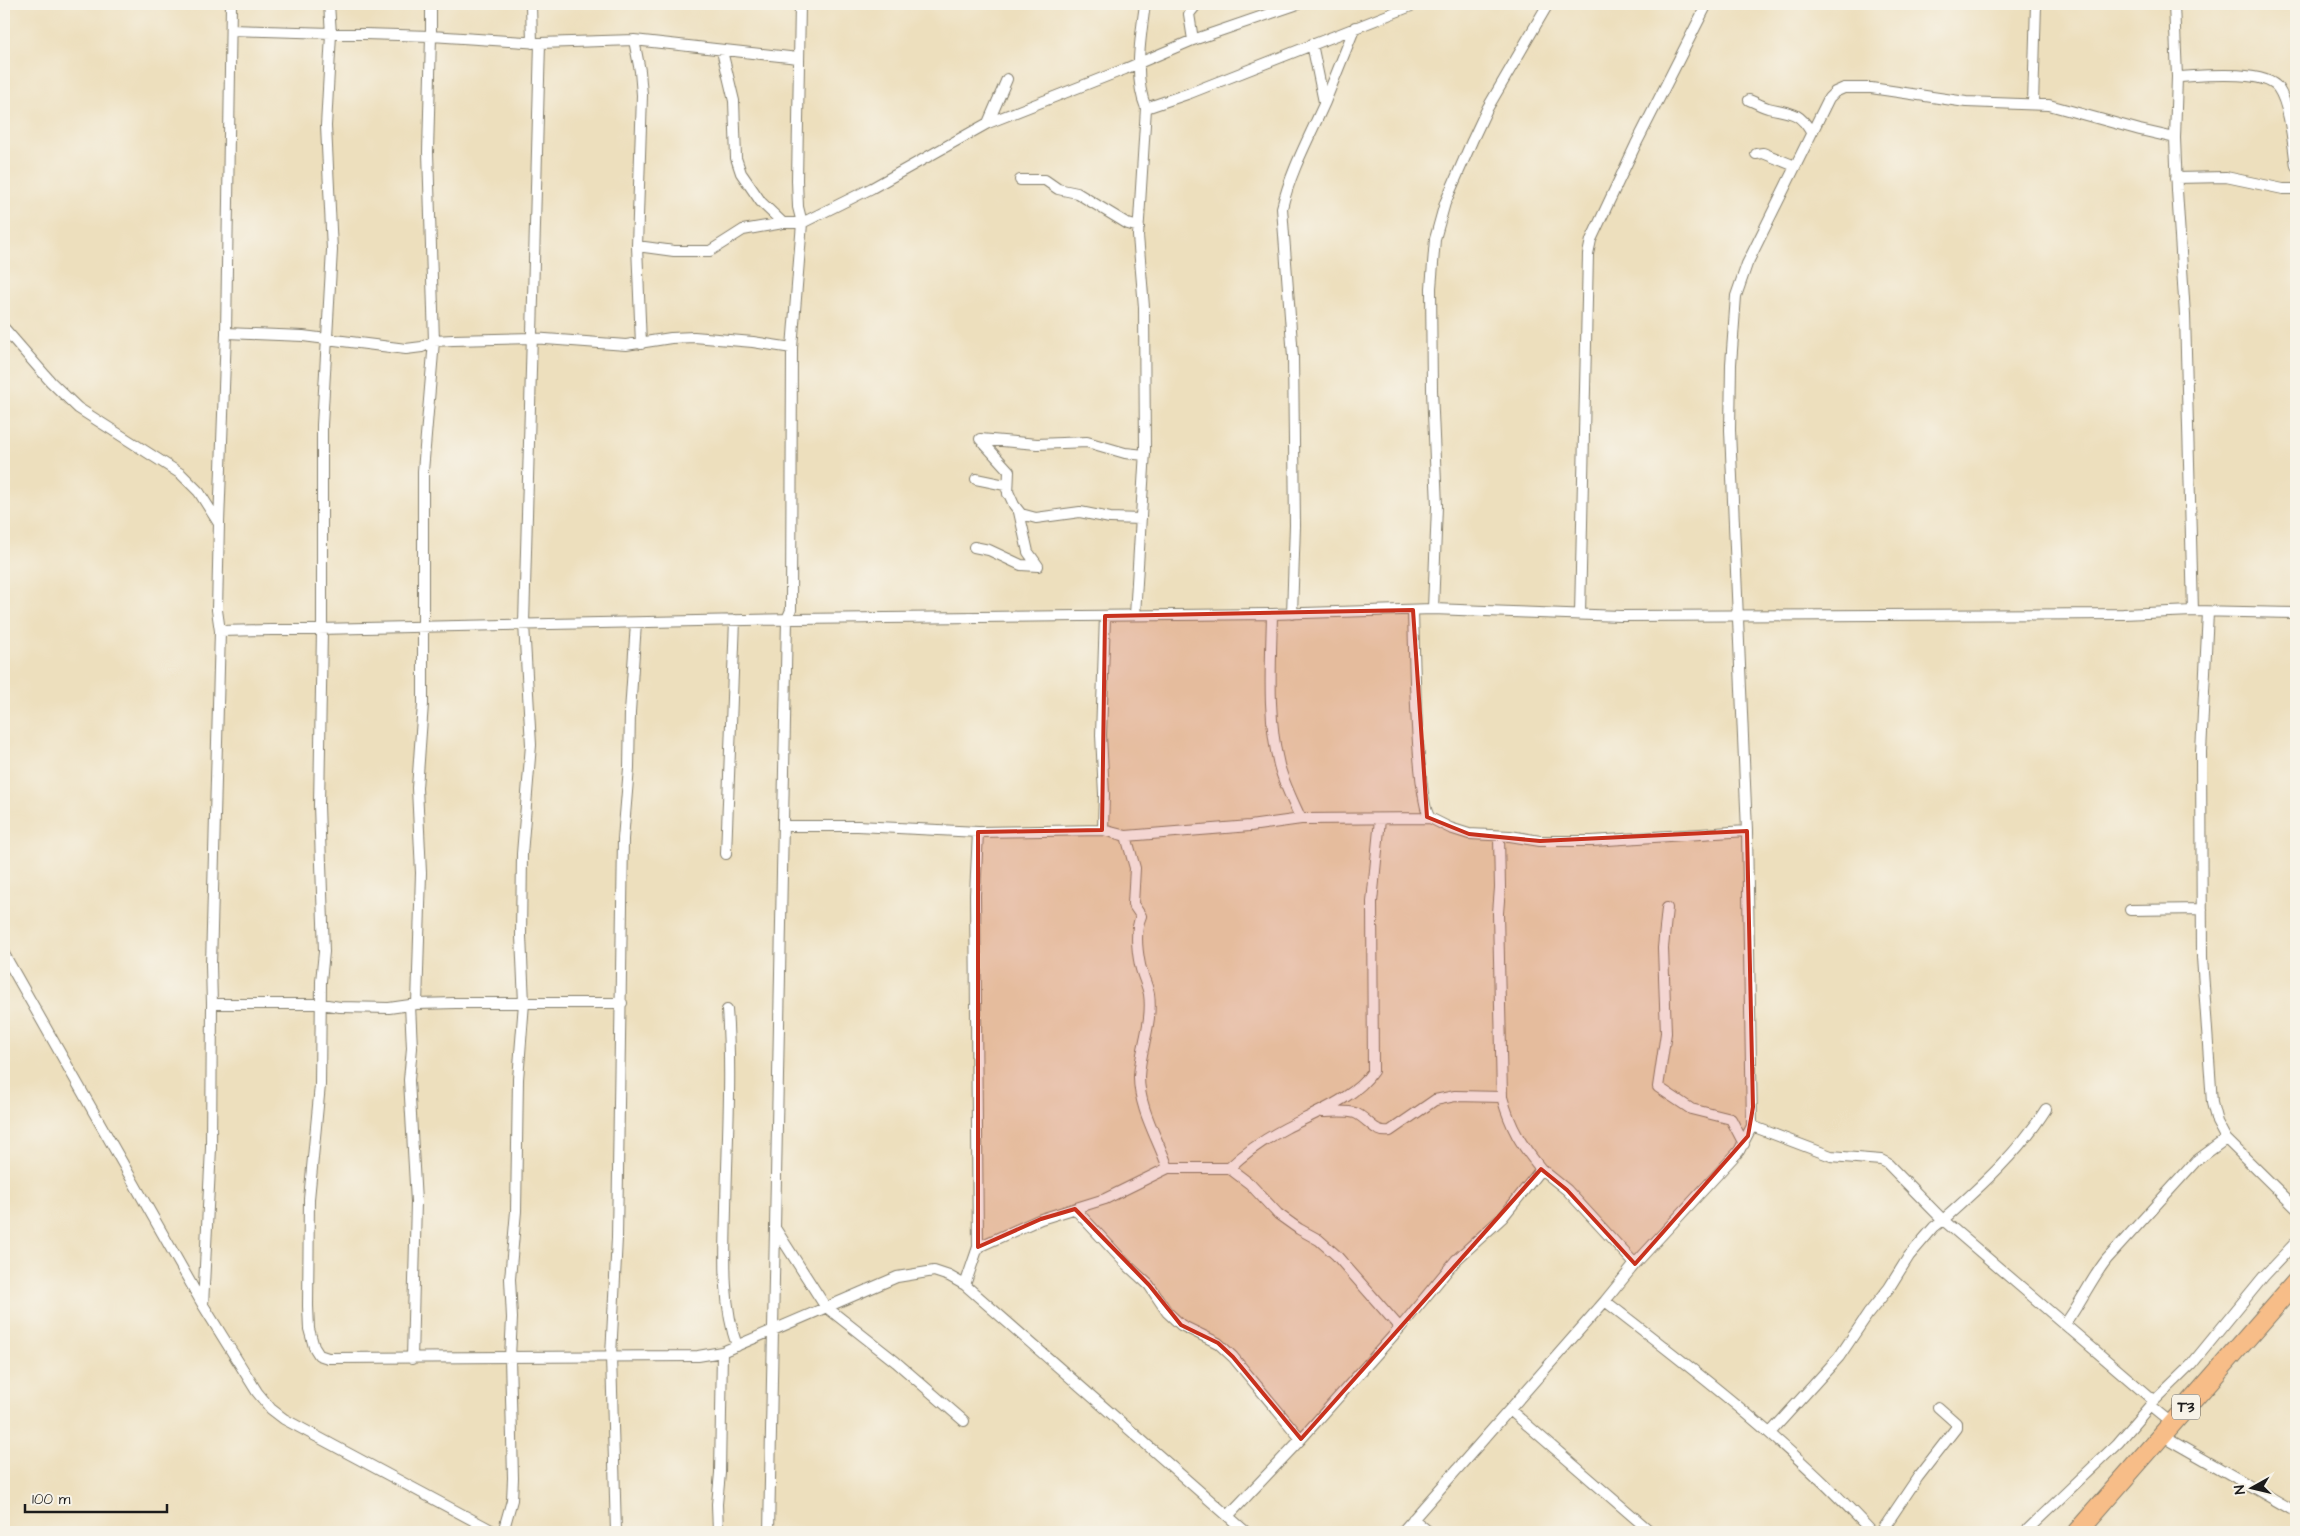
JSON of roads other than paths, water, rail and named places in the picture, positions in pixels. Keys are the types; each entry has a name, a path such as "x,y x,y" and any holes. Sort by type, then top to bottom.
{"highway":[{"name":"T3","path":"2077,1532 2296,1282"}],"street":[{"path":"204,1305 211,1148 211,965 220,631 217,610 226,333 231,4"},
{"path":"329,4 331,34 326,126 332,227 322,445 322,630 319,805 324,952 319,1095 309,1199 308,1306 314,1347 319,1355 328,1358 698,1356 722,1352 825,1306 897,1277 934,1271 949,1276 965,1285 1246,1532"},
{"path":"412,1359 416,1202 409,1080 421,873 417,788 423,704 423,471 434,341 428,152 431,4"},
{"path":"503,1532 512,1500 510,1357 512,1318 510,1271 516,1211 518,1079 524,1003 520,936 522,854 531,745 524,624 532,338 536,43 531,4"},
{"path":"768,1532 787,619 791,610 792,348 802,223 798,207 797,180 800,4"},
{"path":"1135,615 1145,455 1144,307 1139,227 1146,108 1140,95 1140,63 1145,4"},
{"path":"1193,40 1189,14 1197,4"},
{"path":"637,246 674,251 710,251 743,230 784,223 802,223 872,188 988,123 1193,40 1298,4"},
{"path":"1146,108 1190,93 1415,4"},
{"path":"1433,609 1437,506 1432,390 1432,288 1436,239 1445,203 1475,133 1548,4"},
{"path":"1580,614 1588,254 1591,240 1636,144 1707,4"},
{"path":"2033,104 2036,4"},
{"path":"2174,4 2177,77 2176,178 2185,315 2193,611"},
{"path":"1292,614 1295,525 1293,357 1282,208 1288,184 1355,27"},
{"path":"231,30 431,36 536,43 634,40 798,58"},
{"path":"634,40 640,70 642,95 637,246 641,344"},
{"path":"1312,44 1324,103"},
{"path":"722,51 734,101 736,158 742,173 760,202 784,223"},
{"path":"2177,77 2232,75 2274,83 2279,90 2286,111 2296,166"},
{"path":"988,123 1007,78"},
{"path":"1402,1532 1605,1301 1635,1264 1726,1167 1744,1144 1752,1126 1748,830 1730,430 1731,364 1736,296 1747,264 1829,98 1834,92 1844,88 1871,88 1966,102 2049,105 2175,138"},
{"path":"1749,100 1767,108 1790,112 1804,119 1811,132"},
{"path":"1756,154 1763,154 1795,166"},
{"path":"2176,178 2226,177 2283,189 2296,189"},
{"path":"1020,180 1045,180 1058,190 1077,193 1128,224 1139,227"},
{"path":"626,345 640,326"},
{"path":"4,328 51,382 78,408 181,474 199,492 219,523"},
{"path":"226,333 303,336 406,349 422,347 434,341 532,338 626,345 671,338 694,337 753,342 792,348"},
{"path":"1008,494 1009,471 980,439 1037,444 1087,442 1125,453 1145,455"},
{"path":"974,548 989,550 1021,566 1038,566 1028,552 1019,512 1005,485 976,479"},
{"path":"1019,512 1036,518 1080,512 1110,518 1141,519"},
{"path":"220,631 787,619 1292,614 1433,609 1621,616 1738,614 2123,614 2193,611 2296,613"},
{"path":"1413,610 1425,817"},
{"path":"2208,612 2201,752 2202,988 2212,1103 2226,1138 2296,1208"},
{"path":"1272,614 1271,703 1274,737 1285,784 1301,819"},
{"path":"1102,830 1104,794 1101,736 1105,616"},
{"path":"726,854 735,620"},
{"path":"616,1532 611,1356 617,1238 623,839 629,768 630,712 636,623"},
{"path":"783,826 858,826 978,832 1102,830 1126,836 1250,826 1301,819 1425,817 1470,834 1499,837 1510,836 1540,841 1592,841 1748,830"},
{"path":"1229,1168 1260,1143 1318,1112 1357,1087 1373,1071 1372,902 1380,819"},
{"path":"965,1285 978,1247 975,904 978,832"},
{"path":"1126,836 1135,868 1133,904 1141,916 1137,925 1140,965 1149,994 1150,1019 1141,1054 1139,1079 1149,1121 1168,1168"},
{"path":"1499,837 1500,888 1498,913 1502,1096 1509,1122 1520,1143 1541,1169 1567,1190 1635,1264"},
{"path":"1667,908 1663,948 1666,1033 1658,1086 1691,1108 1731,1119 1744,1144"},
{"path":"2130,910 2202,909"},
{"path":"4,954 204,1305 256,1392 271,1409 331,1446 495,1532"},
{"path":"212,1004 321,1004 340,1007 389,1008 414,1004 622,1003"},
{"path":"727,1010 730,1047 725,1243 728,1316 737,1346"},
{"path":"1318,1112 1341,1111 1358,1114 1376,1129 1383,1132 1390,1131 1436,1100 1455,1096 1502,1096"},
{"path":"1770,1433 1839,1357 1914,1250 1934,1227 1984,1184 2033,1129 2046,1109"},
{"path":"1752,1126 1832,1156 1881,1160 1887,1163 1943,1220 2005,1275 2066,1324 2152,1403 2166,1429 2296,1512"},
{"path":"2066,1324 2079,1306 2096,1273 2107,1259 2196,1161 2226,1138"},
{"path":"978,1247 1041,1219 1118,1193 1168,1168 1229,1168 1250,1184 1278,1214 1319,1240 1336,1255 1400,1328"},
{"path":"1228,1516 1301,1439 1400,1328 1456,1260 1489,1232 1541,1169"},
{"path":"1075,1209 1127,1265 1149,1285 1167,1312 1180,1325 1218,1343 1233,1356 1301,1439"},
{"path":"775,1228 825,1306 896,1362 964,1421"},
{"path":"2026,1532 2118,1443 2152,1403 2191,1365 2264,1276 2296,1242"},
{"path":"1605,1301 1700,1374 1770,1433 1872,1532"},
{"path":"718,1532 716,1504 720,1473 722,1352"},
{"path":"1881,1532 1918,1477 1956,1428 1956,1423 1938,1408"},
{"path":"1510,1410 1651,1532"},
{"path":"1413,1519 1429,1532"}]}
